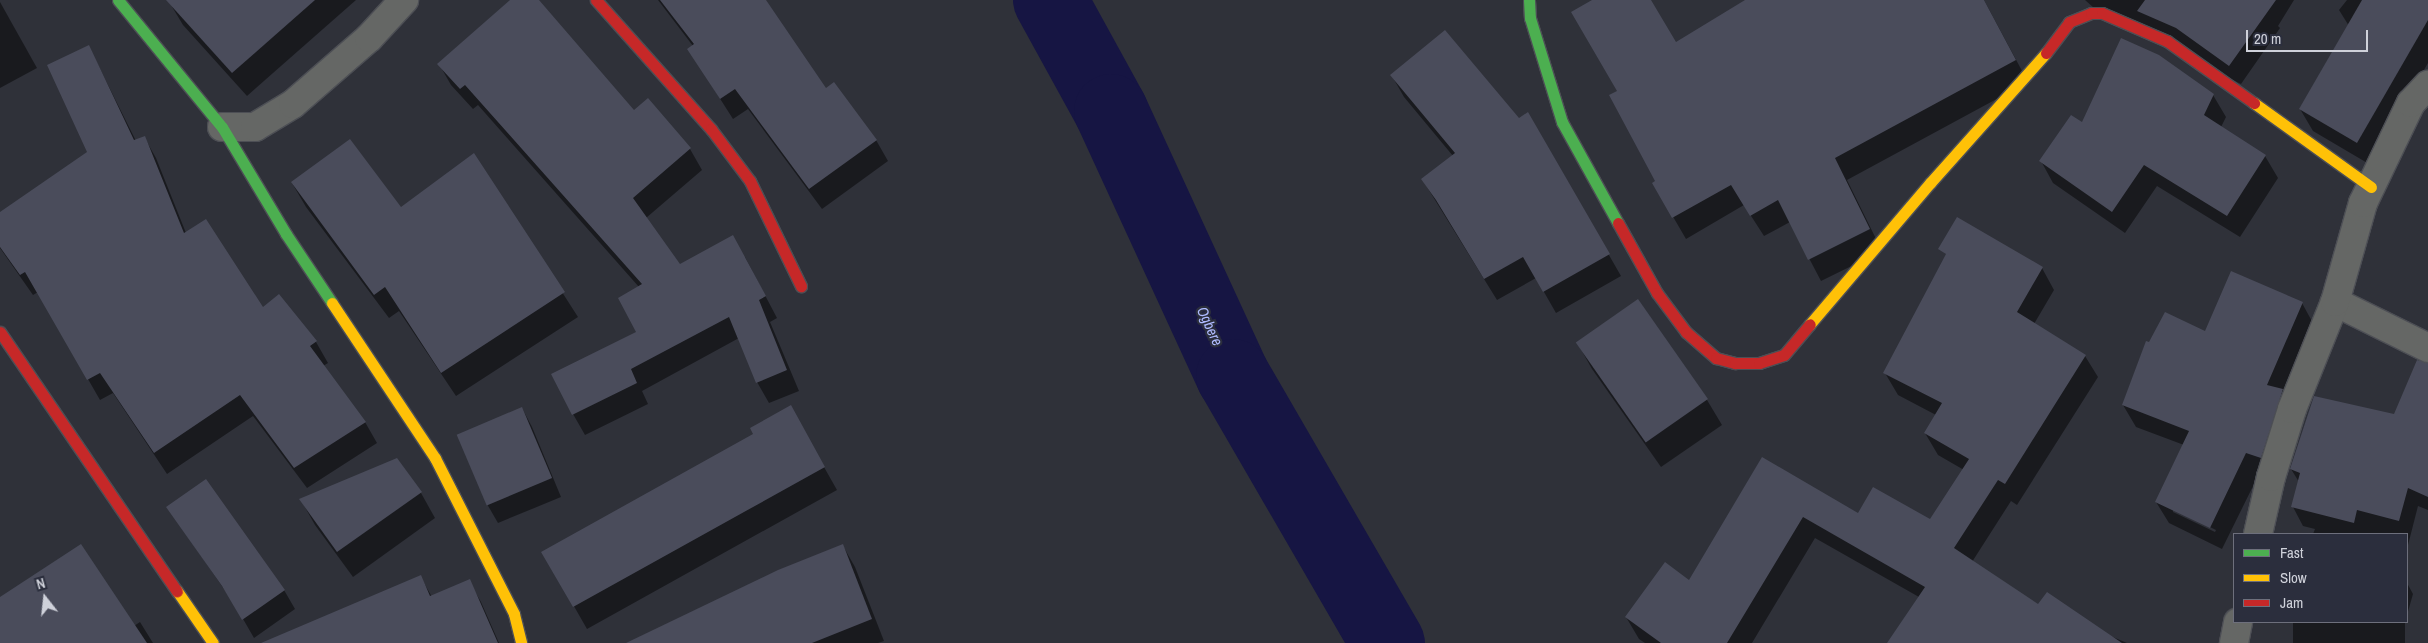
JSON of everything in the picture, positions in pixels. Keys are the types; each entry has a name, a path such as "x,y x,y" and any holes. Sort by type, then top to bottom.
{"street":[{"path":"118,0 222,127 286,234 435,458 514,614 521,643"},
{"path":"222,127 255,127 293,104 369,38 404,0"},
{"path":"596,0 711,129 750,181 801,286"},
{"path":"1529,0 1530,18 1562,122 1657,293 1686,332 1716,358 1735,363 1759,364 1784,355 1930,183 2038,62 2069,22 2091,13 2102,13 2167,41 2371,187"},
{"path":"2258,533 2292,409 2335,302 2363,203 2411,102 2428,85"},
{"path":"242,161 255,127"},
{"path":"2335,302 2428,348"},
{"path":"0,332 213,643"},
{"path":"2234,643 2238,623"}],"building":[{"path":"166,0 315,0 232,73"},
{"path":"510,0 539,0 634,110 648,98 691,148 633,198 680,264 733,235 766,296 759,300 787,370 756,383 729,317 631,369 637,383 572,415 551,374 636,332 618,298 642,284 465,85 460,89 437,64"},
{"path":"660,0 766,0 826,88 834,82 877,140 809,189 735,89 720,99 687,49 694,44"},
{"path":"1592,0 1651,0 1676,42 1745,0 1984,0 2016,60 1835,158 1870,229 1808,260 1778,200 1750,216 1731,185 1672,218 1652,183 1655,181 1609,95 1617,91 1571,12"},
{"path":"2145,0 2276,0 2229,66 2176,28 2137,11"},
{"path":"2362,0 2428,0 2428,20 2357,143 2299,109"},
{"path":"1445,30 1519,118 1528,112 1610,254 1543,292 1523,257 1484,279 1421,179 1455,153 1390,75"},
{"path":"2121,38 2159,55 2214,94 2204,115 2266,155 2227,216 2144,165 2112,212 2039,161 2071,115 2082,122"},
{"path":"89,45 134,140 145,136 184,233 206,219 263,307 279,294 317,341 310,346 366,422 294,468 240,395 154,453 100,373 87,380 25,272 20,275 0,247 0,212 87,152 47,65"},
{"path":"350,139 401,207 474,153 565,292 441,373 385,287 374,295 291,182"},
{"path":"1957,217 2043,267 2017,312 2086,355 2005,484 1998,480 1954,548 2038,604 2047,592 2122,643 1887,643 1925,587 1803,517 1727,643 1661,643 1625,617 1665,562 1689,580 1762,457 1858,513 1873,487 1930,519 1969,459 1924,433 1942,403 1883,373 1946,254 1938,249"},
{"path":"2231,271 2303,302 2267,385 2283,389 2261,458 2246,453 2210,528 2155,502 2189,431 2122,405 2146,341 2149,342 2165,312 2205,331"},
{"path":"1638,299 1708,399 1646,443 1576,343"},
{"path":"2417,360 2428,363 2428,497 2408,488 2399,521 2357,510 2354,523 2291,507 2300,473 2290,469 2314,396 2394,414"},
{"path":"791,405 825,467 573,607 541,552 753,434 750,428"},
{"path":"522,407 552,478 487,506 457,435"},
{"path":"397,458 422,492 337,552 299,499"},
{"path":"206,479 285,590 242,620 222,586 166,507"},
{"path":"81,544 147,643 0,643 0,597"},
{"path":"843,544 872,619 812,643 626,643 778,570"},
{"path":"421,575 430,596 470,579 498,643 261,643"}],"waterway":[{"name":"Ogbere","path":"1050,0 1111,111 1233,376 1388,643"}],"traffic: fast":[{"path":"118,0 222,127 286,234 332,303"},
{"path":"1529,0 1530,18 1562,122 1618,223"}],"traffic: slow":[{"path":"1810,324 1930,183 2046,53"},
{"path":"2254,103 2371,187"},
{"path":"332,303 435,458 514,614 521,643"},
{"path":"177,591 213,643"}],"traffic: jam":[{"path":"596,0 711,129 750,181 801,286"},
{"path":"2046,53 2069,22 2091,13 2102,13 2167,41 2254,103"},
{"path":"1618,223 1657,293 1686,332 1716,358 1735,363 1759,363 1784,355 1810,324"},
{"path":"0,332 177,591"}]}
